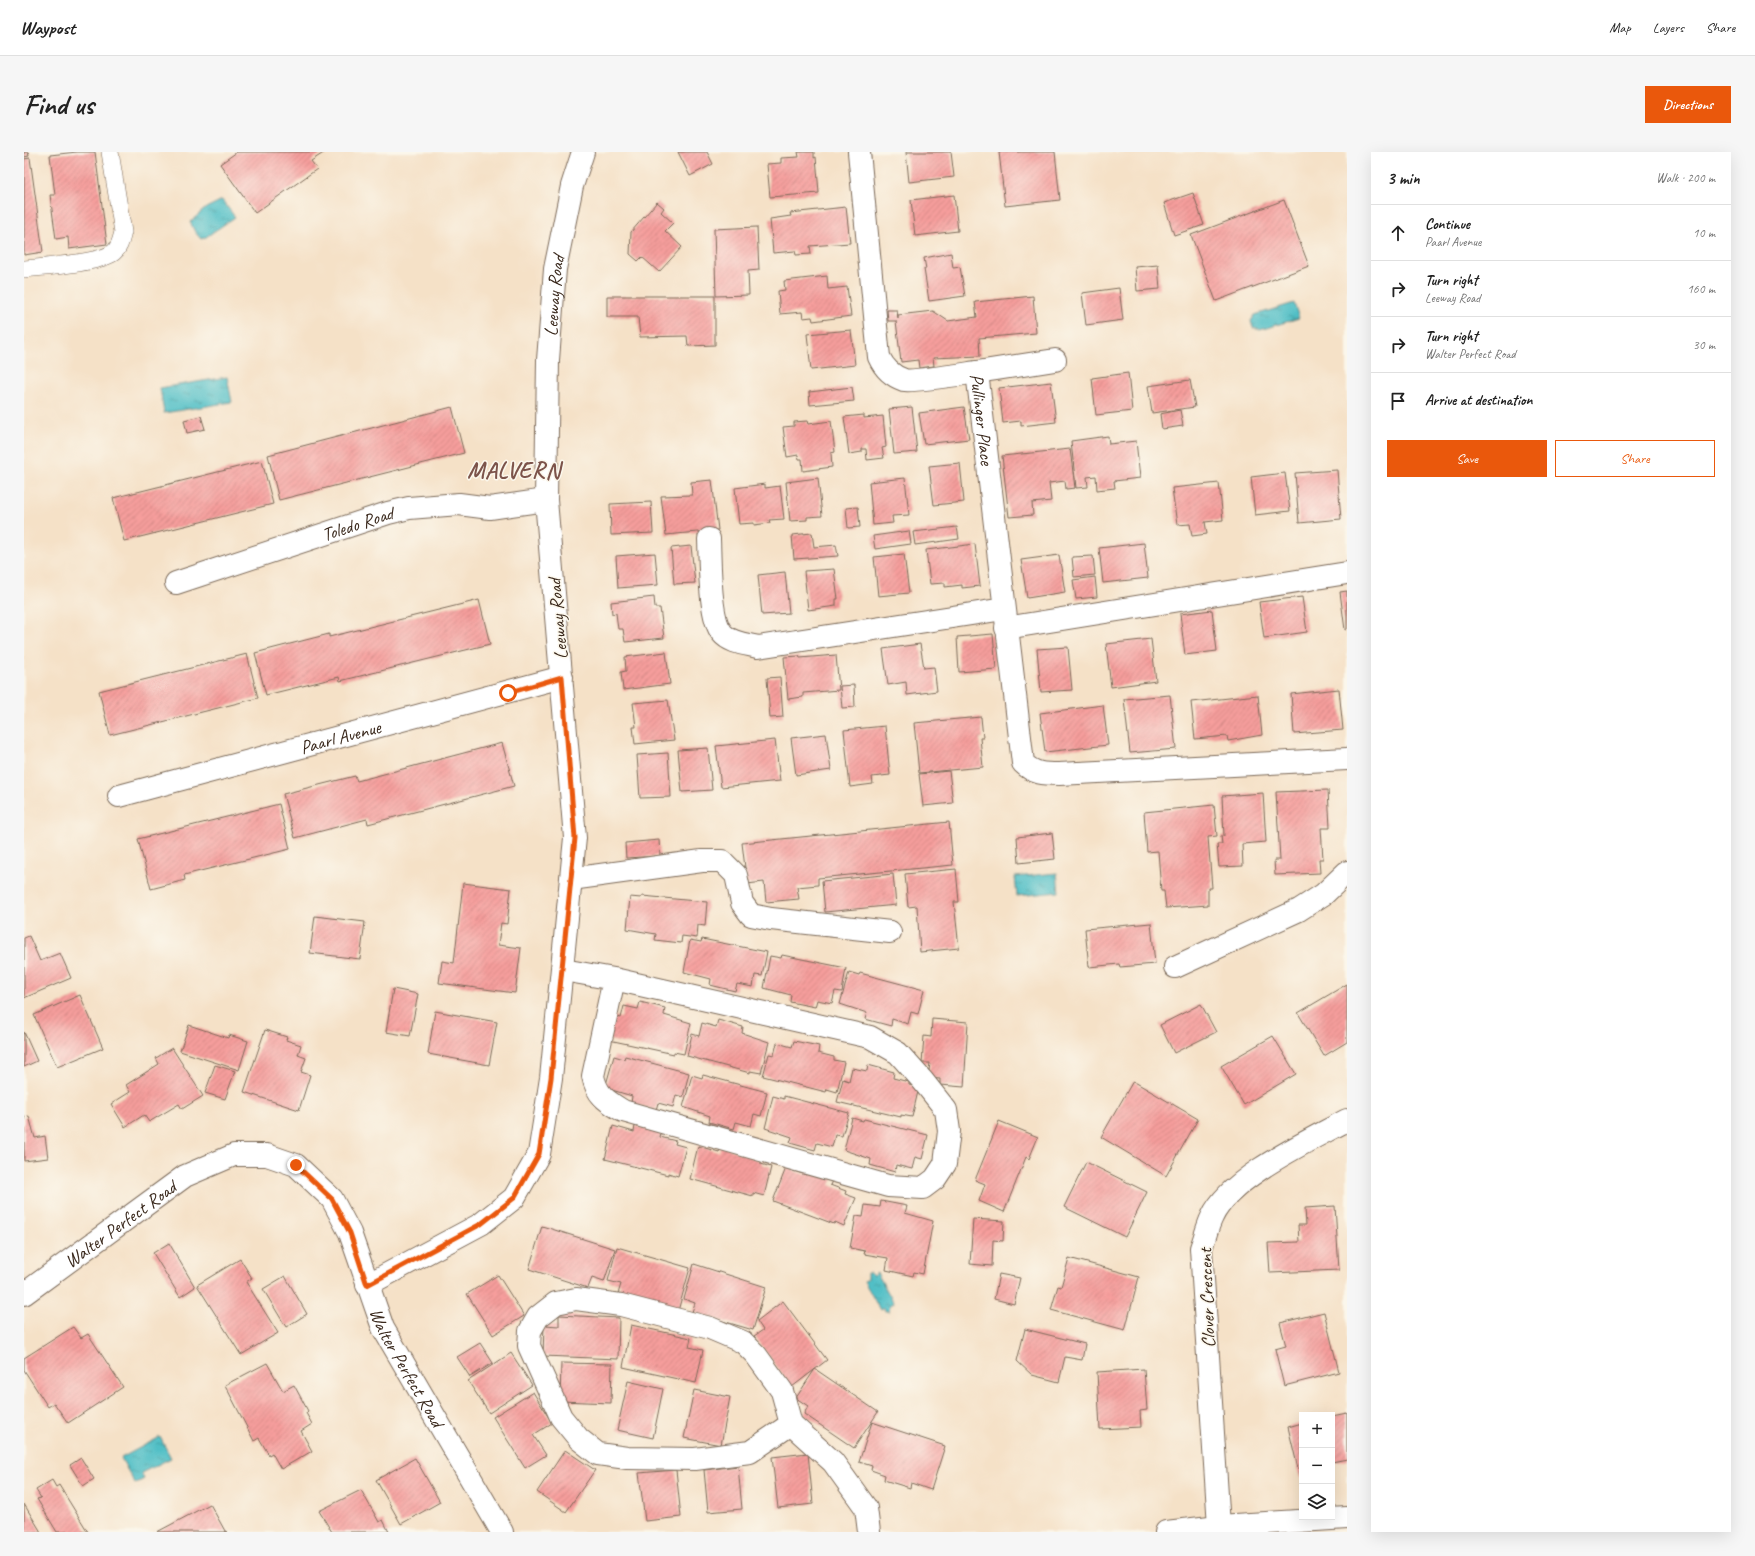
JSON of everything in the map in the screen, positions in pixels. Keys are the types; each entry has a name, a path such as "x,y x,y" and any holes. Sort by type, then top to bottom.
{"street":[{"name":"Leeway Road","path":"367,1285 481,1224 514,1198 539,1154 551,1078 575,838 546,500 548,360 555,269 572,186 584,152"},
{"name":"Pullinger Place","path":"859,152 879,358 883,366 892,374 905,380 977,372 1023,763 1029,769 1040,774 1347,759"},
{"path":"977,372 1055,360"},
{"name":"Toledo Road","path":"176,583 388,513 409,508 459,504 490,508 546,500"},
{"path":"709,539 714,617 722,633 737,643 758,647 1005,618 1347,573"},
{"name":"Paarl Avenue","path":"119,796 562,677"},
{"path":"571,879 702,861 722,861 736,875 742,903 751,915 771,919 890,932"},
{"path":"1175,967 1299,910 1324,894 1347,872"},
{"path":"562,970 614,980 870,1037 898,1053 946,1110 949,1131 945,1164 935,1179 923,1188 888,1186 623,1111 606,1100 596,1088 593,1076 614,980"},
{"name":"Clover Crescent","path":"1219,1526 1201,1248 1212,1216 1230,1193 1254,1173 1347,1120"},
{"name":"Walter Perfect Road","path":"24,1294 185,1176 234,1155 267,1155 296,1165 332,1199 350,1233 383,1328 502,1532"},
{"path":"791,1424 750,1452 695,1459 627,1458 598,1454 579,1439 561,1417 529,1346 530,1331 538,1317 556,1303 576,1299 621,1305 710,1328 743,1342 756,1355 782,1391 791,1424 833,1462 866,1508 869,1532"},
{"path":"1166,1532 1219,1526 1325,1526 1347,1518"}],"lane":[{"path":"24,270 101,259 114,252 121,242 123,232 110,152"}],"water":[{"path":"222,200 235,217 201,239 195,232 190,222 206,208"},
{"path":"1294,303 1299,318 1260,330 1253,328 1251,321 1255,315"},
{"path":"227,377 232,402 164,413 160,388"},
{"path":"1057,873 1059,892 1017,896 1015,877"},
{"path":"867,1273 870,1273 873,1276 877,1273 894,1303 890,1305 889,1311 885,1311 884,1308 880,1310 864,1281 867,1279"},
{"path":"160,1437 171,1458 141,1473 144,1479 135,1484 121,1458"}],"building":[{"path":"24,152 28,152 29,156 24,157"},
{"path":"95,152 107,244 69,249 68,237 56,239 50,195 55,195 50,155"},
{"path":"237,152 325,152 311,161 317,169 255,213 220,164"},
{"path":"678,152 707,152 713,164 690,176"},
{"path":"798,152 814,152 814,158 816,157 819,193 770,197 767,164 781,163 781,158 799,157"},
{"path":"906,152 951,152 954,177 909,182"},
{"path":"999,152 1055,152 1060,200 1005,206"},
{"path":"30,158 43,252 24,255 24,159"},
{"path":"1193,193 1204,225 1174,235 1164,203"},
{"path":"954,195 958,231 915,236 911,200"},
{"path":"1284,200 1309,266 1216,301 1191,235"},
{"path":"657,202 664,208 661,212 673,223 665,231 682,247 659,272 642,257 638,261 630,254 631,232"},
{"path":"846,207 850,243 810,246 811,254 796,255 795,251 773,253 770,219 791,216 790,213"},
{"path":"757,227 759,270 748,271 749,295 716,296 714,229"},
{"path":"951,253 953,268 960,267 965,296 929,301 924,269 926,269 924,258"},
{"path":"1158,265 1160,289 1137,291 1135,267"},
{"path":"827,276 828,289 847,287 851,316 813,321 812,317 803,318 802,312 780,314 778,291 785,290 784,281"},
{"path":"1119,288 1123,320 1086,325 1082,293"},
{"path":"607,296 715,296 715,345 688,346 687,336 640,337 638,317 607,317"},
{"path":"1033,296 1036,333 979,338 980,356 933,358 934,366 919,368 918,360 901,362 896,321 888,321 887,310 897,310 898,319 898,315 933,311 948,321 977,317 975,302"},
{"path":"851,330 855,365 811,370 807,334"},
{"path":"1128,373 1132,411 1096,415 1092,378"},
{"path":"1190,380 1195,407 1152,413 1148,386"},
{"path":"1051,382 1056,422 1021,426 1021,421 1003,423 999,388"},
{"path":"852,387 854,401 810,405 809,392"},
{"path":"452,407 464,453 279,500 268,455"},
{"path":"912,407 917,452 894,454 889,409"},
{"path":"964,407 969,439 924,444 919,413"},
{"path":"1180,410 1183,426 1162,429 1160,414"},
{"path":"864,415 864,418 883,416 886,447 882,448 884,458 867,460 866,449 862,449 862,452 849,454 844,417"},
{"path":"201,416 205,429 187,433 184,420"},
{"path":"807,421 808,424 831,421 835,452 831,453 832,467 803,471 802,459 799,459 798,455 787,457 783,427 794,426 794,422"},
{"path":"1108,436 1109,444 1136,441 1140,478 1114,481 1115,488 1097,490 1096,476 1087,477 1088,487 1076,488 1071,441"},
{"path":"1070,449 1075,488 1066,489 1065,481 1049,483 1051,501 1032,503 1033,515 1009,517 1002,456"},
{"path":"262,461 273,504 124,541 113,498"},
{"path":"960,463 964,502 934,505 929,466"},
{"path":"1337,470 1341,519 1299,523 1295,473"},
{"path":"1285,473 1290,511 1255,515 1251,477"},
{"path":"818,478 822,516 807,517 807,520 790,521 786,482"},
{"path":"905,478 909,515 892,516 893,523 873,525 869,482"},
{"path":"712,480 718,530 666,535 661,496 692,495 691,482"},
{"path":"1219,483 1223,520 1205,522 1207,534 1192,536 1190,524 1177,525 1172,488"},
{"path":"765,484 765,488 780,486 784,519 769,520 770,523 754,525 754,523 739,524 735,488"},
{"path":"651,502 653,533 611,535 610,504"},
{"path":"858,507 860,527 848,528 846,508"},
{"path":"957,527 959,539 915,545 913,532"},
{"path":"909,531 911,544 875,549 873,536"},
{"path":"812,533 814,547 836,545 838,556 794,559 792,535"},
{"path":"1144,543 1148,578 1103,583 1099,548"},
{"path":"975,544 980,586 962,588 962,585 945,587 945,583 930,584 926,550"},
{"path":"691,546 695,583 674,584 671,548"},
{"path":"655,553 658,585 618,588 616,556"},
{"path":"904,554 909,593 878,596 874,557"},
{"path":"1059,555 1065,592 1027,598 1021,560"},
{"path":"1093,556 1095,575 1074,577 1072,557"},
{"path":"834,569 838,599 836,599 836,606 808,610 804,571"},
{"path":"785,572 789,613 762,615 758,575"},
{"path":"1095,577 1097,597 1076,599 1073,580"},
{"path":"1347,591 1347,629 1345,630 1340,592"},
{"path":"654,597 655,608 660,608 664,638 625,642 623,629 618,629 616,613 612,614 611,602"},
{"path":"1302,597 1307,632 1264,638 1259,602"},
{"path":"479,600 490,644 340,681 339,677 266,695 255,653 329,634 329,637"},
{"path":"1212,610 1217,651 1185,655 1180,614"},
{"path":"993,634 996,669 959,672 957,637"},
{"path":"1151,639 1156,681 1111,687 1106,644"},
{"path":"920,644 924,668 934,667 937,691 907,695 906,682 888,685 883,649"},
{"path":"1068,647 1072,690 1041,692 1037,649"},
{"path":"666,652 670,684 623,690 621,672 626,671 625,657"},
{"path":"247,654 258,698 110,735 99,691"},
{"path":"836,655 839,690 803,693 803,697 788,699 784,657 799,656 800,658"},
{"path":"780,677 783,717 770,718 767,678"},
{"path":"854,685 855,707 842,708 840,686"},
{"path":"1339,689 1343,730 1294,734 1291,694"},
{"path":"1170,695 1176,749 1130,753 1124,699"},
{"path":"1258,695 1262,735 1228,741 1227,736 1195,739 1191,702"},
{"path":"668,700 674,740 635,744 633,727 636,727 633,703"},
{"path":"1103,705 1108,745 1045,752 1040,713"},
{"path":"981,717 983,738 980,738 983,767 919,773 914,723"},
{"path":"885,726 890,775 872,777 873,784 850,787 844,730"},
{"path":"826,734 831,770 796,775 791,738"},
{"path":"775,740 780,781 721,787 716,746"},
{"path":"502,743 514,786 368,824 367,819 295,838 283,794 355,776 357,781"},
{"path":"708,748 712,790 682,792 678,750"},
{"path":"668,753 671,797 640,798 637,755"},
{"path":"949,771 953,803 923,806 919,774"},
{"path":"1328,790 1330,828 1321,828 1323,859 1319,859 1320,873 1275,875 1274,860 1280,860 1276,792"},
{"path":"1263,793 1266,842 1242,844 1243,866 1219,867 1217,844 1222,844 1221,836 1224,836 1222,796"},
{"path":"279,804 290,849 184,875 185,880 151,889 138,839"},
{"path":"1214,805 1217,836 1208,837 1212,888 1208,888 1208,905 1166,908 1164,891 1161,891 1158,851 1147,852 1144,812"},
{"path":"949,822 953,865 818,878 818,885 797,887 799,899 766,902 764,882 747,884 742,843"},
{"path":"1052,833 1055,859 1019,863 1017,837"},
{"path":"659,840 660,856 626,858 625,843"},
{"path":"956,869 959,902 954,902 959,948 920,952 917,906 908,907 905,874"},
{"path":"893,874 896,905 825,912 822,881"},
{"path":"463,883 511,889 507,924 501,923 498,945 521,948 515,993 439,983 442,961 454,963"},
{"path":"642,896 707,902 705,926 698,925 697,938 682,936 681,943 655,940 656,934 627,929 630,897 641,898"},
{"path":"315,916 365,922 360,959 310,953"},
{"path":"1151,923 1155,964 1120,967 1119,964 1089,967 1085,929"},
{"path":"29,936 40,961 60,953 71,978 24,998 24,938"},
{"path":"702,939 767,952 762,976 755,975 753,987 737,984 735,991 710,985 711,979 684,972 690,940 701,942"},
{"path":"782,955 846,968 842,992 835,991 832,1003 817,1000 815,1007 790,1002 791,995 764,988 770,956 781,958"},
{"path":"849,972 859,975 860,973 924,990 918,1014 911,1012 908,1024 892,1019 891,1026 865,1019 867,1013 840,1004"},
{"path":"1347,984 1347,1042 1324,1056 1298,1013"},
{"path":"393,989 418,994 410,1036 386,1032"},
{"path":"80,995 103,1048 57,1067 34,1015"},
{"path":"640,1002 665,1008 664,1015 691,1023 684,1054 674,1052 674,1054 609,1040 614,1016 621,1018 624,1006 638,1009"},
{"path":"1201,1004 1216,1032 1174,1053 1160,1025"},
{"path":"435,1011 497,1022 489,1065 428,1054"},
{"path":"932,1019 968,1022 964,1087 940,1085 940,1079 928,1078 930,1063 922,1063 924,1036 931,1037"},
{"path":"718,1020 743,1027 742,1033 769,1042 761,1073 750,1071 750,1073 687,1056 692,1034 699,1036 702,1023 716,1027"},
{"path":"189,1025 228,1038 229,1035 248,1041 239,1070 180,1051"},
{"path":"265,1030 287,1037 286,1040 301,1045 298,1055 306,1058 301,1072 310,1075 299,1110 244,1092"},
{"path":"24,1032 37,1061 24,1067"},
{"path":"1273,1036 1296,1074 1244,1105 1221,1066"},
{"path":"794,1041 819,1046 818,1053 834,1057 834,1060 844,1062 837,1092 827,1089 826,1092 763,1076 769,1054 774,1055 777,1043 792,1047"},
{"path":"172,1048 203,1096 182,1109 179,1104 149,1122 144,1115 125,1127 111,1104 130,1092 126,1085 159,1064 156,1058"},
{"path":"614,1056 624,1059 625,1056 689,1073 683,1097 676,1095 673,1107 658,1103 656,1110 631,1103 632,1096 605,1088"},
{"path":"215,1065 235,1071 225,1099 205,1093"},
{"path":"868,1065 894,1072 893,1078 909,1082 909,1085 919,1087 912,1117 901,1115 901,1117 837,1102 843,1079 849,1081 852,1068 867,1071"},
{"path":"692,1075 702,1078 703,1075 767,1092 761,1116 754,1114 751,1126 736,1122 734,1129 709,1122 710,1116 683,1107"},
{"path":"1133,1081 1198,1119 1166,1176 1101,1137"},
{"path":"773,1096 784,1099 784,1096 849,1113 842,1136 835,1135 832,1147 817,1143 815,1150 790,1143 792,1137 765,1128"},
{"path":"29,1116 35,1138 45,1136 48,1158 24,1161 24,1117"},
{"path":"852,1118 863,1121 864,1119 928,1135 922,1159 915,1157 912,1169 896,1165 895,1172 870,1165 871,1159 844,1150"},
{"path":"999,1121 1038,1137 1029,1159 1026,1157 1004,1212 979,1201 985,1184 975,1180"},
{"path":"613,1126 634,1132 635,1126 661,1133 660,1137 676,1141 675,1144 686,1147 678,1176 668,1173 668,1175 605,1159"},
{"path":"698,1146 719,1152 721,1146 761,1161 761,1164 771,1167 764,1196 753,1193 753,1196 690,1179"},
{"path":"1086,1162 1147,1192 1125,1237 1064,1207"},
{"path":"786,1168 806,1175 808,1169 833,1179 830,1185 846,1191 845,1194 856,1198 844,1226 835,1222 834,1224 773,1201"},
{"path":"881,1201 907,1206 905,1213 933,1221 923,1274 914,1272 913,1276 886,1270 888,1258 864,1254 865,1251 850,1248 856,1216 863,1217 865,1205 880,1207"},
{"path":"1335,1206 1339,1270 1270,1273 1268,1243 1299,1242 1298,1225 1306,1225 1305,1208"},
{"path":"973,1219 1004,1221 1003,1241 993,1240 992,1266 970,1264"},
{"path":"542,1226 615,1249 604,1282 592,1278 588,1288 529,1269"},
{"path":"169,1243 195,1287 180,1297 153,1253"},
{"path":"617,1247 690,1268 678,1311 618,1294 621,1284 608,1281"},
{"path":"1069,1258 1139,1277 1125,1330 1051,1310 1058,1286 1061,1287"},
{"path":"240,1259 252,1278 246,1282 278,1333 241,1355 197,1285"},
{"path":"694,1264 766,1287 753,1330 692,1312 695,1303 684,1299"},
{"path":"999,1274 1020,1278 1014,1304 994,1299"},
{"path":"498,1275 524,1316 493,1335 467,1294"},
{"path":"285,1276 307,1314 286,1327 263,1289"},
{"path":"783,1301 827,1360 792,1387 754,1336 763,1330 757,1321"},
{"path":"1324,1312 1339,1372 1284,1386 1275,1349 1286,1346 1280,1323"},
{"path":"559,1315 619,1318 618,1359 543,1356 544,1325 559,1326"},
{"path":"631,1325 691,1338 689,1347 703,1350 696,1383 623,1367"},
{"path":"73,1327 81,1338 88,1334 123,1387 68,1423 54,1403 48,1407 24,1370 24,1358"},
{"path":"1025,1329 1085,1344 1082,1360 1065,1357 1059,1382 1032,1375 1017,1361"},
{"path":"480,1343 493,1363 470,1377 457,1357"},
{"path":"511,1353 532,1385 489,1413 468,1381"},
{"path":"267,1363 283,1391 294,1385 308,1411 306,1413 312,1424 301,1431 312,1451 281,1469 272,1453 269,1455 259,1438 254,1441 225,1385"},
{"path":"561,1363 612,1364 611,1403 560,1401"},
{"path":"815,1369 878,1412 854,1448 804,1414 808,1406 796,1398"},
{"path":"1144,1369 1147,1410 1140,1411 1141,1427 1100,1429 1097,1372"},
{"path":"628,1381 663,1389 653,1438 617,1430"},
{"path":"694,1390 730,1397 721,1445 684,1438"},
{"path":"533,1392 552,1423 533,1435 546,1455 525,1468 493,1417"},
{"path":"1347,1413 1347,1459 1335,1461 1335,1448 1335,1415"},
{"path":"872,1422 945,1446 931,1490 911,1483 910,1488 884,1480 885,1475 871,1470 872,1466 859,1462"},
{"path":"1299,1424 1299,1473 1288,1427"},
{"path":"565,1450 595,1470 566,1512 537,1492"},
{"path":"808,1453 813,1504 778,1508 772,1457"},
{"path":"81,1458 94,1479 83,1486 70,1465"},
{"path":"415,1458 440,1502 401,1524 376,1480"},
{"path":"738,1466 742,1509 708,1512 704,1470"},
{"path":"676,1470 681,1517 645,1521 639,1473"},
{"path":"52,1480 56,1487 59,1485 88,1532 57,1532 37,1499 41,1498 36,1490"},
{"path":"361,1490 379,1522 383,1520 389,1532 332,1532 319,1511"},
{"path":"24,1504 41,1532 24,1532"},
{"path":"210,1504 227,1532 157,1532"}],"district":[{"name":"MALVERN","path":"514,470"}],"route":[{"path":"296,1165 332,1199 350,1233 367,1285 481,1224 514,1198 539,1154 551,1078 575,838 562,677 508,693"}]}
